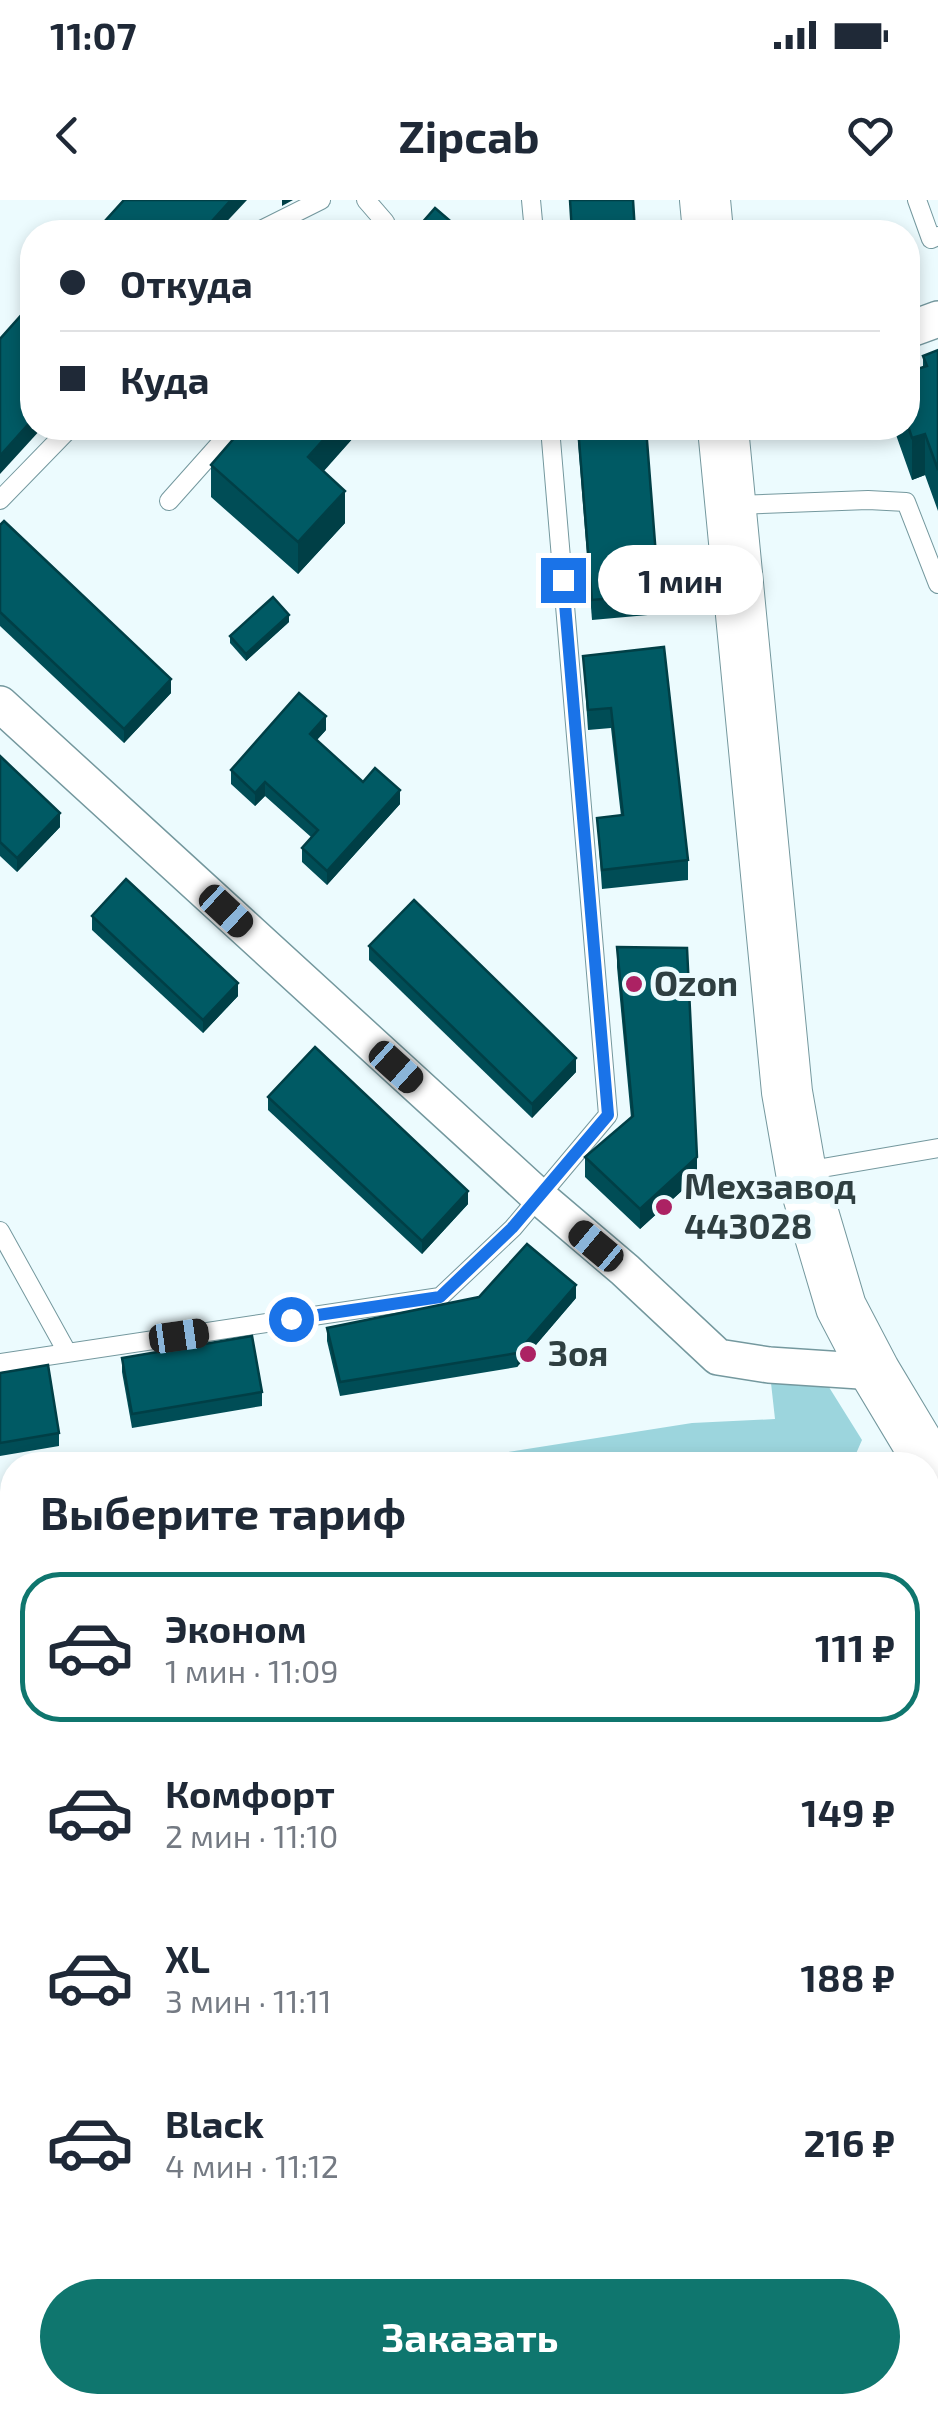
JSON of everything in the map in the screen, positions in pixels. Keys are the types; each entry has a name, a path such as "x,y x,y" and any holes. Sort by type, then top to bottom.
{"street":[{"path":"723,440 787,1092 802,1172 842,1307 923,1452"},
{"path":"0,704 718,1358 875,1372"}],"lane":[{"path":"281,220 321,200"},
{"path":"366,200 382,220"},
{"path":"917,200 931,239 938,236"},
{"path":"0,500 58,440"},
{"path":"168,501 223,440"},
{"path":"0,1363 440,1297 512,1228 608,1115 551,440"},
{"path":"730,505 906,502 938,584"},
{"path":"802,1172 938,1148"},
{"path":"0,1230 67,1352"}],"shaded area":[{"path":"769,1365 817,1368 862,1440 857,1452 508,1452 692,1423 775,1419"}],"building":[{"path":"124,200 231,200 213,220 106,220"},
{"path":"570,200 633,200 634,220 571,220"},
{"path":"435,208 449,220 424,220"},
{"path":"20,316 20,434 0,456 0,339"},
{"path":"938,350 938,470 925,434 920,436 920,368 927,366 923,356"},
{"path":"233,440 323,440 308,457 345,491 298,542 211,465"},
{"path":"579,440 647,440 659,594 592,600"},
{"path":"4,521 171,679 124,729 0,612 0,525"},
{"path":"273,597 289,615 246,654 230,636"},
{"path":"664,647 688,860 602,870 597,818 623,815 611,708 588,710 583,656"},
{"path":"299,693 326,716 310,734 363,782 375,768 400,790 327,871 302,848 318,830 265,782 255,793 231,770"},
{"path":"0,756 60,813 17,858 0,842"},
{"path":"126,879 238,983 203,1020 92,916"},
{"path":"414,900 576,1058 532,1104 369,946"},
{"path":"617,947 687,948 697,1157 640,1209 585,1157 633,1116"},
{"path":"315,1047 468,1191 422,1241 268,1097"},
{"path":"527,1244 576,1285 517,1353 340,1382 327,1328 479,1297"},
{"path":"252,1336 262,1392 132,1414 122,1358"},
{"path":"48,1365 59,1433 0,1443 0,1373"}],"place":[{"name":"Ozon","path":"634,984"},
{"name":"Мехзавод 443028","path":"664,1207"},
{"name":"Зоя","path":"528,1354"}],"route":[{"path":"291,1319 440,1297 512,1228 608,1115 563,580"}]}
